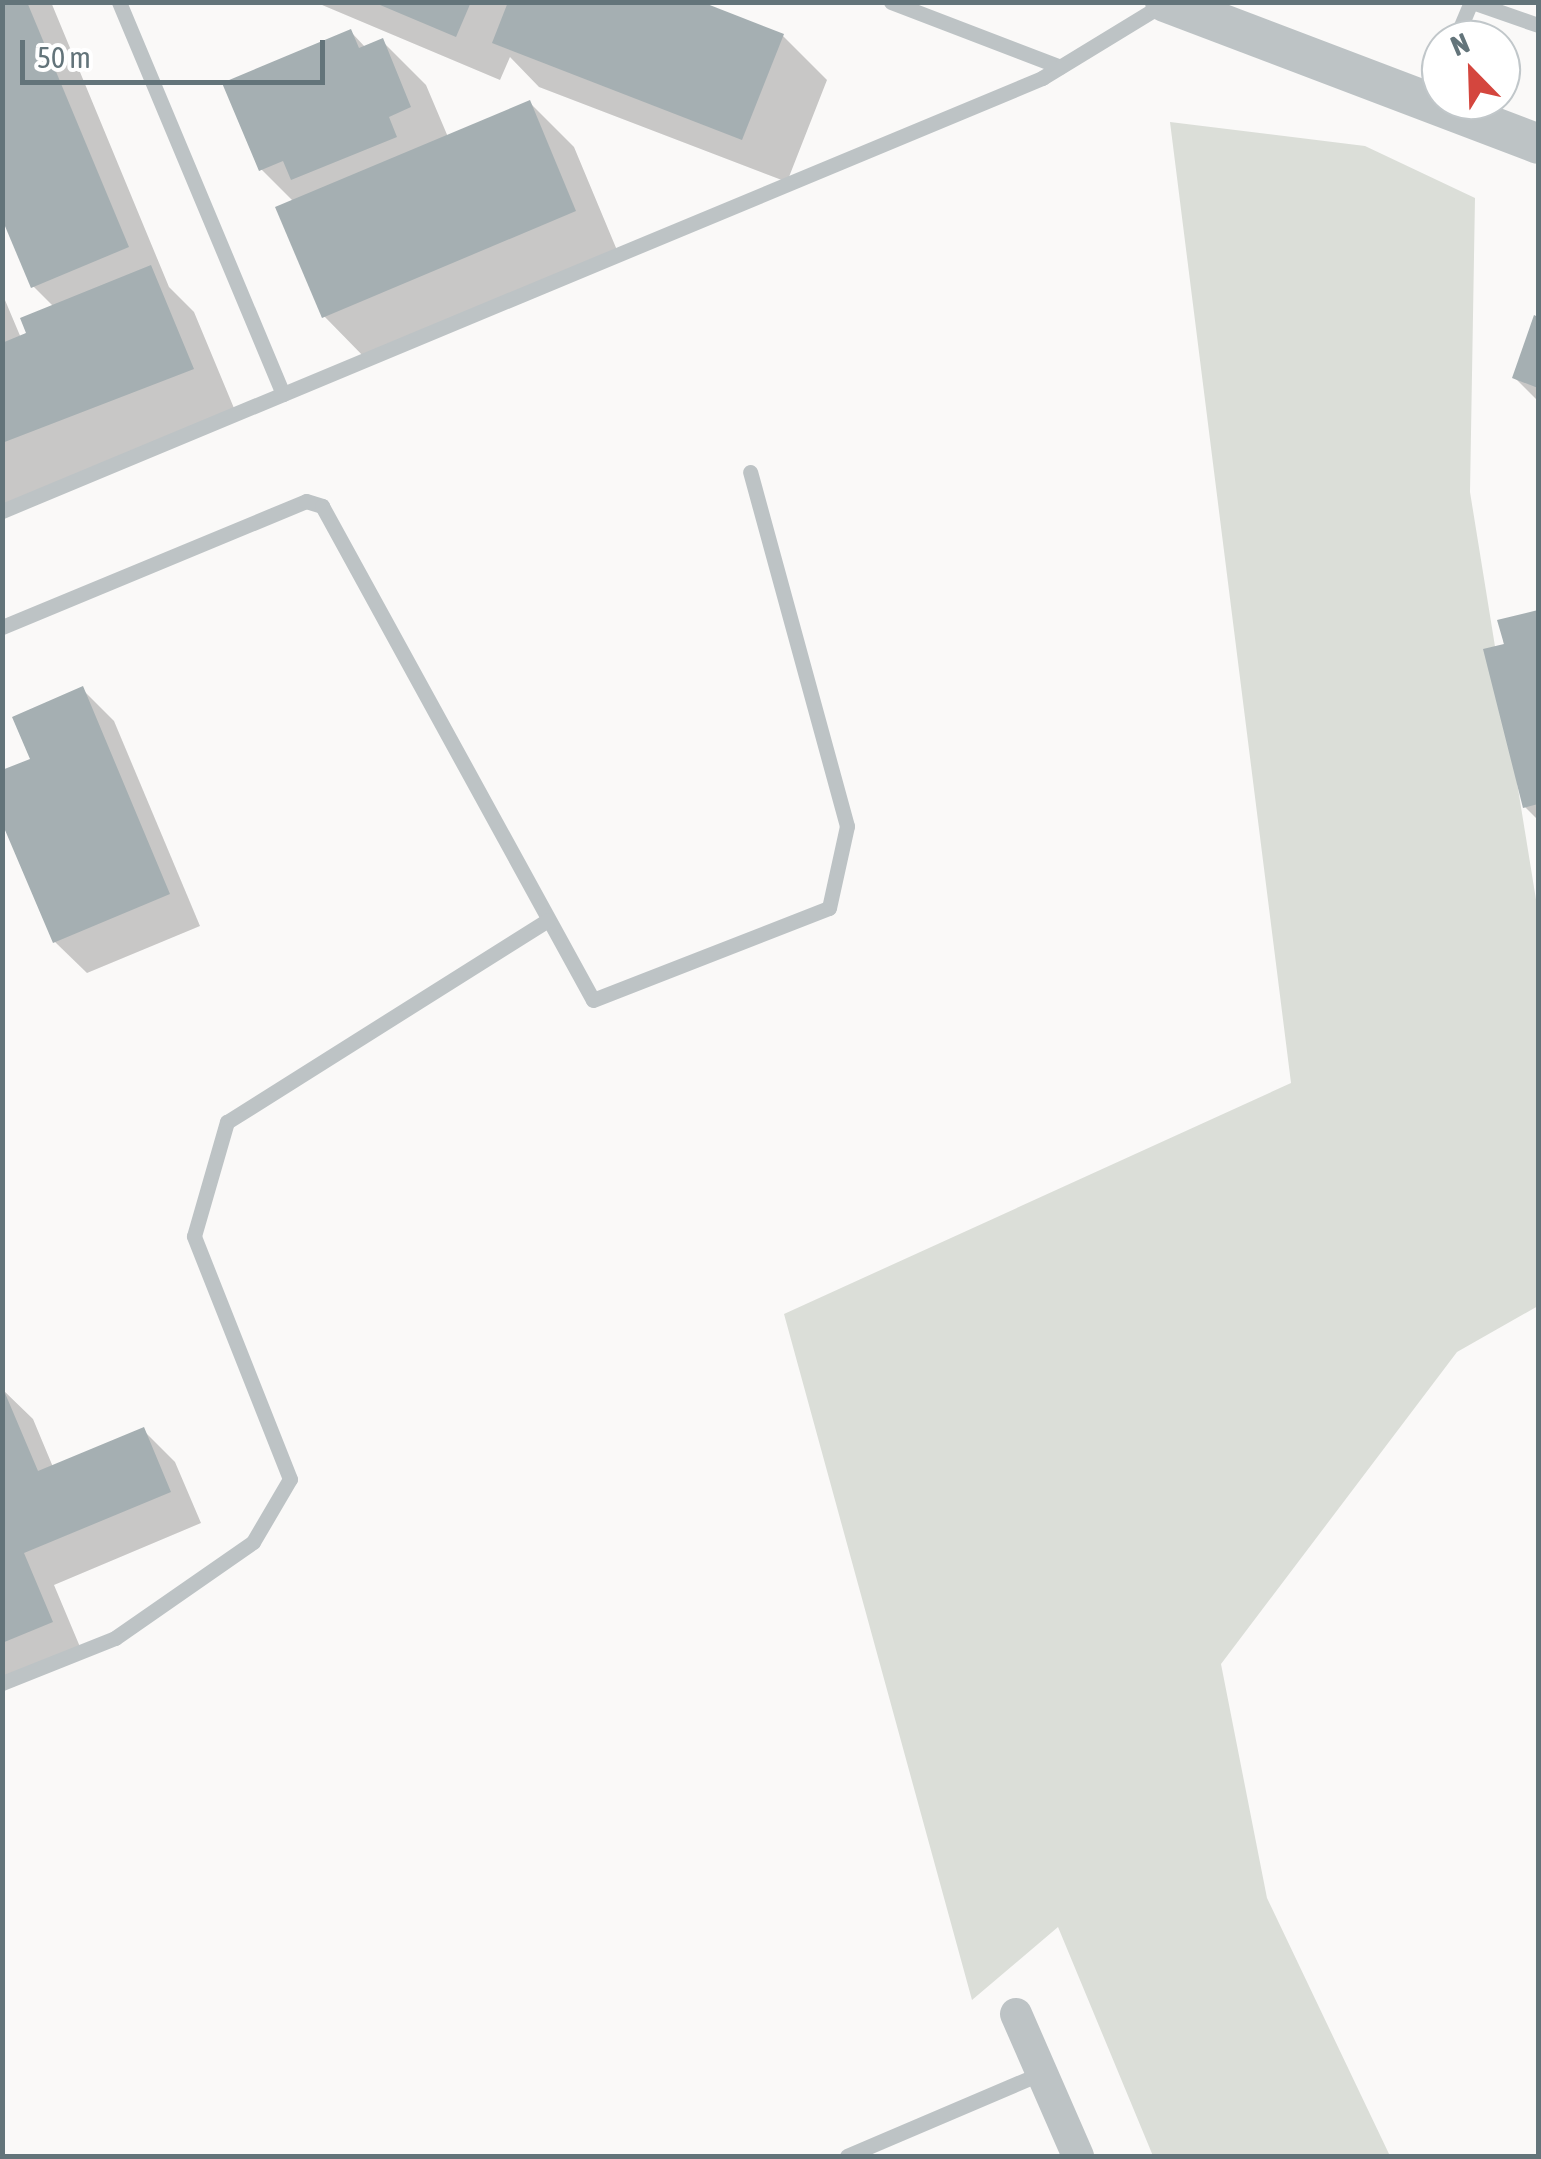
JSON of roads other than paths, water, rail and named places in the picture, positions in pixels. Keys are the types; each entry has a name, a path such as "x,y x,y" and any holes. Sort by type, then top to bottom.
{"street":[{"path":"1165,2 1421,84"},
{"path":"1494,120 1538,144"},
{"path":"1016,2014 1078,2156"}],"lane":[{"path":"119,2 283,394"},
{"path":"892,2 1060,67"},
{"path":"2,511 1060,67 1165,2"},
{"path":"1472,2 1538,25"},
{"path":"2,627 306,500 322,506 593,1000 828,908 848,826 750,472"},
{"path":"2,1683 115,1638 253,1542 290,1478 194,1236 227,1122 548,920"},
{"path":"847,2156 1042,2073"}]}
